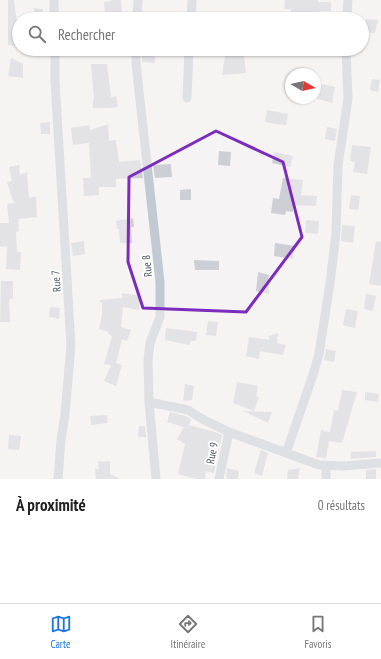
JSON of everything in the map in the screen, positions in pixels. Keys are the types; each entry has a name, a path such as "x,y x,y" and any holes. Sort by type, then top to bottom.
{"street":[{"path":"54,0 54,12"},
{"path":"137,12 138,0"},
{"path":"191,12 192,0"},
{"path":"347,12 348,0"},
{"name":"Rue 7","path":"55,56 55,81 71,346 58,479"},
{"name":"Rue 8","path":"136,56 160,282 160,317 150,343 148,361 149,402 156,479"},
{"path":"187,98 189,56"},
{"path":"286,453 319,354 330,283 336,233 338,165 348,99 346,56"},
{"path":"149,402 188,410 228,432 319,465 326,466 381,463"},
{"name":"Rue 9","path":"219,479 228,432"},
{"path":"326,466 326,479"}],"highlighted area":[{"path":"216,131 283,162 302,237 246,312 143,308 128,262 129,177"}],"building":[{"path":"8,0 14,0 16,12 12,12 12,45 8,45"},
{"path":"121,0 122,12 105,12 104,2"},
{"path":"285,0 318,0 318,2 331,2 331,11 291,12 291,9 284,9"},
{"path":"34,8 43,9 43,12 34,12"},
{"path":"369,19 378,20 375,33 369,32"},
{"path":"142,56 155,56 155,63 142,62"},
{"path":"225,56 244,56 246,73 222,75"},
{"path":"11,58 23,64 23,78 8,76"},
{"path":"91,64 107,64 111,97 116,96 118,107 93,108 94,99"},
{"path":"372,79 380,80 378,92 370,90"},
{"path":"321,84 335,87 332,103 321,100"},
{"path":"267,110 288,114 286,125 265,122"},
{"path":"50,122 50,134 41,134 40,123"},
{"path":"108,124 109,141 116,140 119,162 140,160 143,178 116,179 116,187 99,187 99,195 84,196 83,178 91,178 89,143 73,145 71,128 89,125 90,130"},
{"path":"327,127 337,129 335,141 325,139"},
{"path":"352,145 371,147 367,174 353,172 355,162 350,161"},
{"path":"219,151 231,152 230,166 218,165"},
{"path":"274,152 293,156 290,167 272,163"},
{"path":"171,164 172,177 155,178 153,165"},
{"path":"19,165 20,175 27,172 29,198 36,196 37,217 18,219 19,231 16,232 17,252 21,252 20,270 6,269 7,246 0,247 0,223 9,223 7,204 14,203 7,182 12,181 9,167"},
{"path":"283,178 303,180 301,195 317,196 316,206 293,205 293,212 286,211 285,215 271,213 273,198 279,199"},
{"path":"191,189 191,200 180,200 180,190"},
{"path":"351,195 360,196 358,210 349,209"},
{"path":"133,218 134,227 131,227 132,243 120,243 119,229 117,229 116,221"},
{"path":"306,220 319,221 318,234 305,233"},
{"path":"342,225 355,226 353,243 341,241"},
{"path":"84,241 85,254 73,256 71,243"},
{"path":"376,241 381,242 381,286 369,284"},
{"path":"275,243 295,246 293,259 274,256"},
{"path":"194,260 219,261 219,270 195,270"},
{"path":"258,272 269,275 269,294 256,291"},
{"path":"1,281 13,281 13,299 9,299 10,322 0,322"},
{"path":"122,293 140,296 139,310 123,307 121,327 131,330 127,341 122,339 116,363 122,365 116,386 104,381 111,365 104,364 112,336 108,334 109,332 99,329 102,315 102,303 100,300 122,298"},
{"path":"366,294 376,296 373,311 364,309"},
{"path":"50,307 60,308 59,319 49,317"},
{"path":"346,309 358,311 355,328 343,325"},
{"path":"208,321 218,322 216,336 206,335"},
{"path":"166,328 197,332 196,341 191,341 190,345 165,340"},
{"path":"278,333 277,343 286,345 283,355 260,351 259,359 246,356 249,337 269,340 269,336"},
{"path":"326,349 336,351 334,362 324,360"},
{"path":"237,382 258,386 256,396 259,397 254,411 233,403"},
{"path":"185,384 194,386 192,400 183,401"},
{"path":"342,390 357,392 342,443 329,441 326,458 316,457 321,430 330,432 334,410 338,411"},
{"path":"365,392 379,394 378,402 365,400"},
{"path":"243,411 272,412 268,423"},
{"path":"170,412 186,416 191,419 189,425 222,435 214,473 206,471 205,479 196,479 178,474 185,444 177,439 184,427 167,422"},
{"path":"107,415 108,423 91,425 90,416"},
{"path":"139,426 145,426 146,437 138,437"},
{"path":"9,435 21,436 19,450 8,449"},
{"path":"261,450 268,453 262,476 254,473"},
{"path":"376,451 376,457 351,459 351,452"},
{"path":"110,461 110,474 120,479 96,479 95,468 99,470 98,462"},
{"path":"227,468 239,471 238,479 227,479"},
{"path":"300,468 298,479 287,479 288,470"},
{"path":"376,469 376,479 366,479 366,470"}]}
